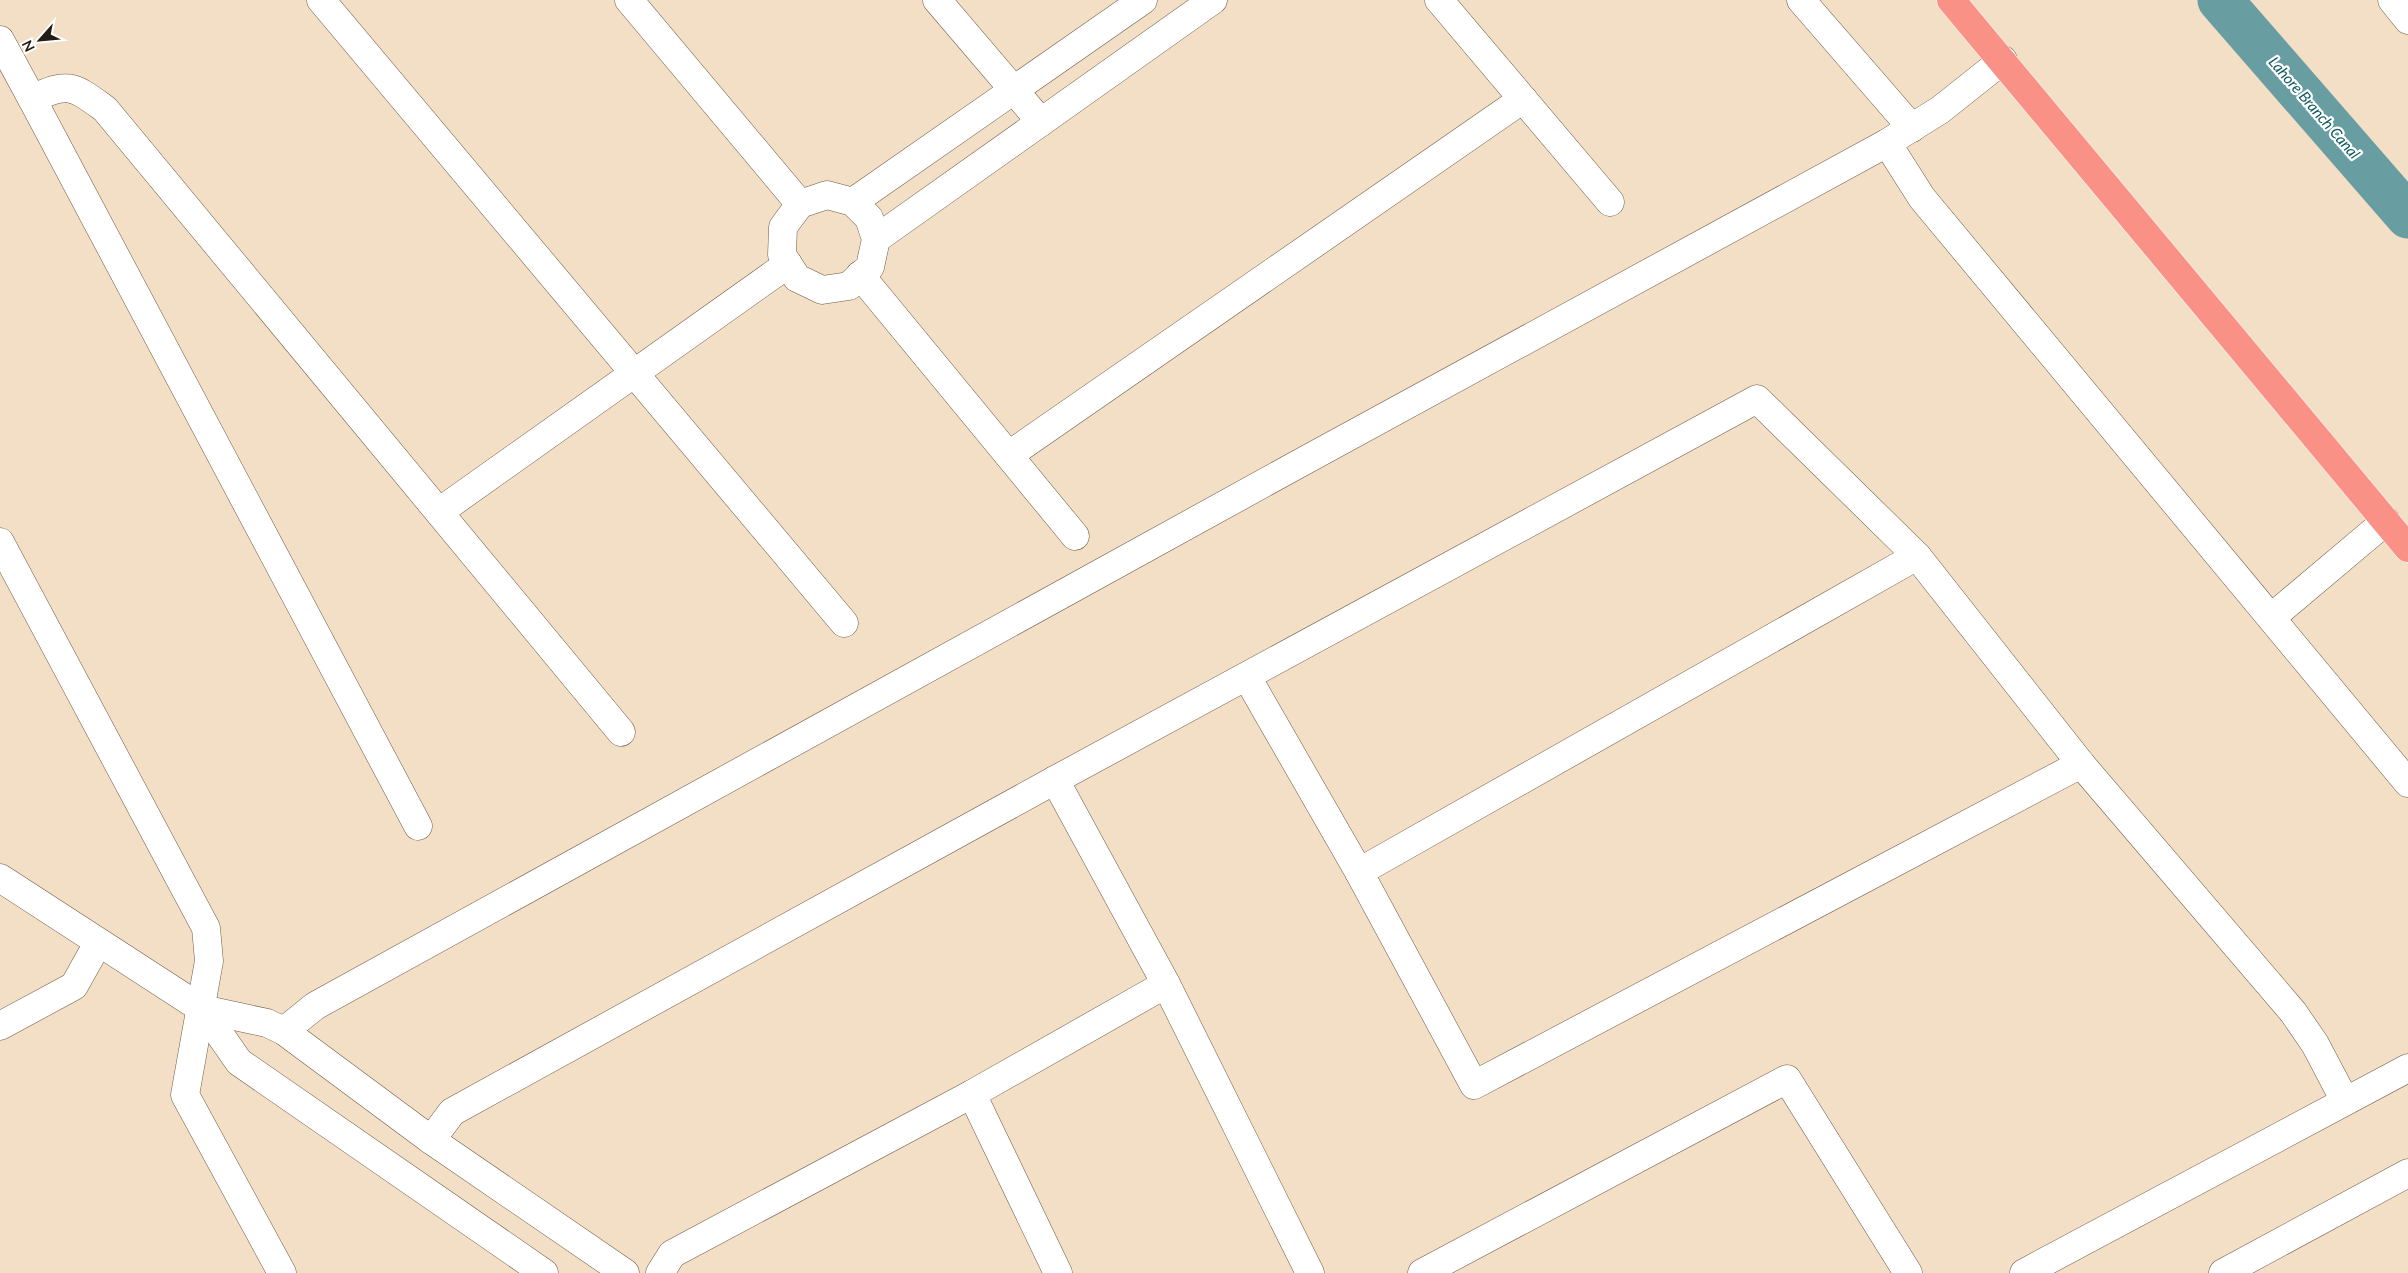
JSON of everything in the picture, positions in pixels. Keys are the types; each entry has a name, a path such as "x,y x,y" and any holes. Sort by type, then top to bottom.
{"highway":[{"path":"1951,0 2003,60 2408,548"}],"street":[{"path":"321,0 844,623"},
{"path":"629,0 800,204"},
{"path":"937,0 1041,122"},
{"path":"853,202 1143,0"},
{"path":"876,239 1213,0"},
{"path":"1439,0 1610,202"},
{"path":"1801,0 1912,128"},
{"path":"2392,0 2408,20"},
{"path":"0,40 418,826"},
{"path":"284,1031 323,1001 1302,462 1887,143 1940,110 1974,85 2003,60"},
{"path":"32,99 56,87 79,90 105,109 621,732"},
{"path":"1009,455 1522,98"},
{"path":"1887,143 1922,198 2408,783"},
{"path":"826,195 853,202 869,218 876,239 870,267 850,286 822,290 797,278 782,255 783,227 800,204 826,195"},
{"path":"439,512 788,264"},
{"path":"860,275 1075,536"},
{"path":"431,1140 452,1112 1055,780 1757,399 1917,556 2080,764 2293,1012 2315,1044 2346,1101"},
{"path":"2272,618 2386,521"},
{"path":"0,542 206,928 209,960 202,1009 185,1095 282,1273"},
{"path":"1359,872 1917,556"},
{"path":"1246,676 1359,872 1474,1085 2080,764"},
{"path":"1055,780 1166,984 1310,1273"},
{"path":"0,878 202,1009 267,1022 284,1031 431,1140 625,1273"},
{"path":"0,1026 74,986 98,943"},
{"path":"660,1273 672,1254 972,1094 1166,984"},
{"path":"202,1009 239,1062 544,1273"},
{"path":"2024,1273 2408,1068"},
{"path":"1422,1273 1787,1079 1908,1273"},
{"path":"972,1094 1058,1273"},
{"path":"2223,1273 2408,1173"}],"waterway":[{"name":"Lahore Branch Canal","path":"2220,0 2408,216"}]}
